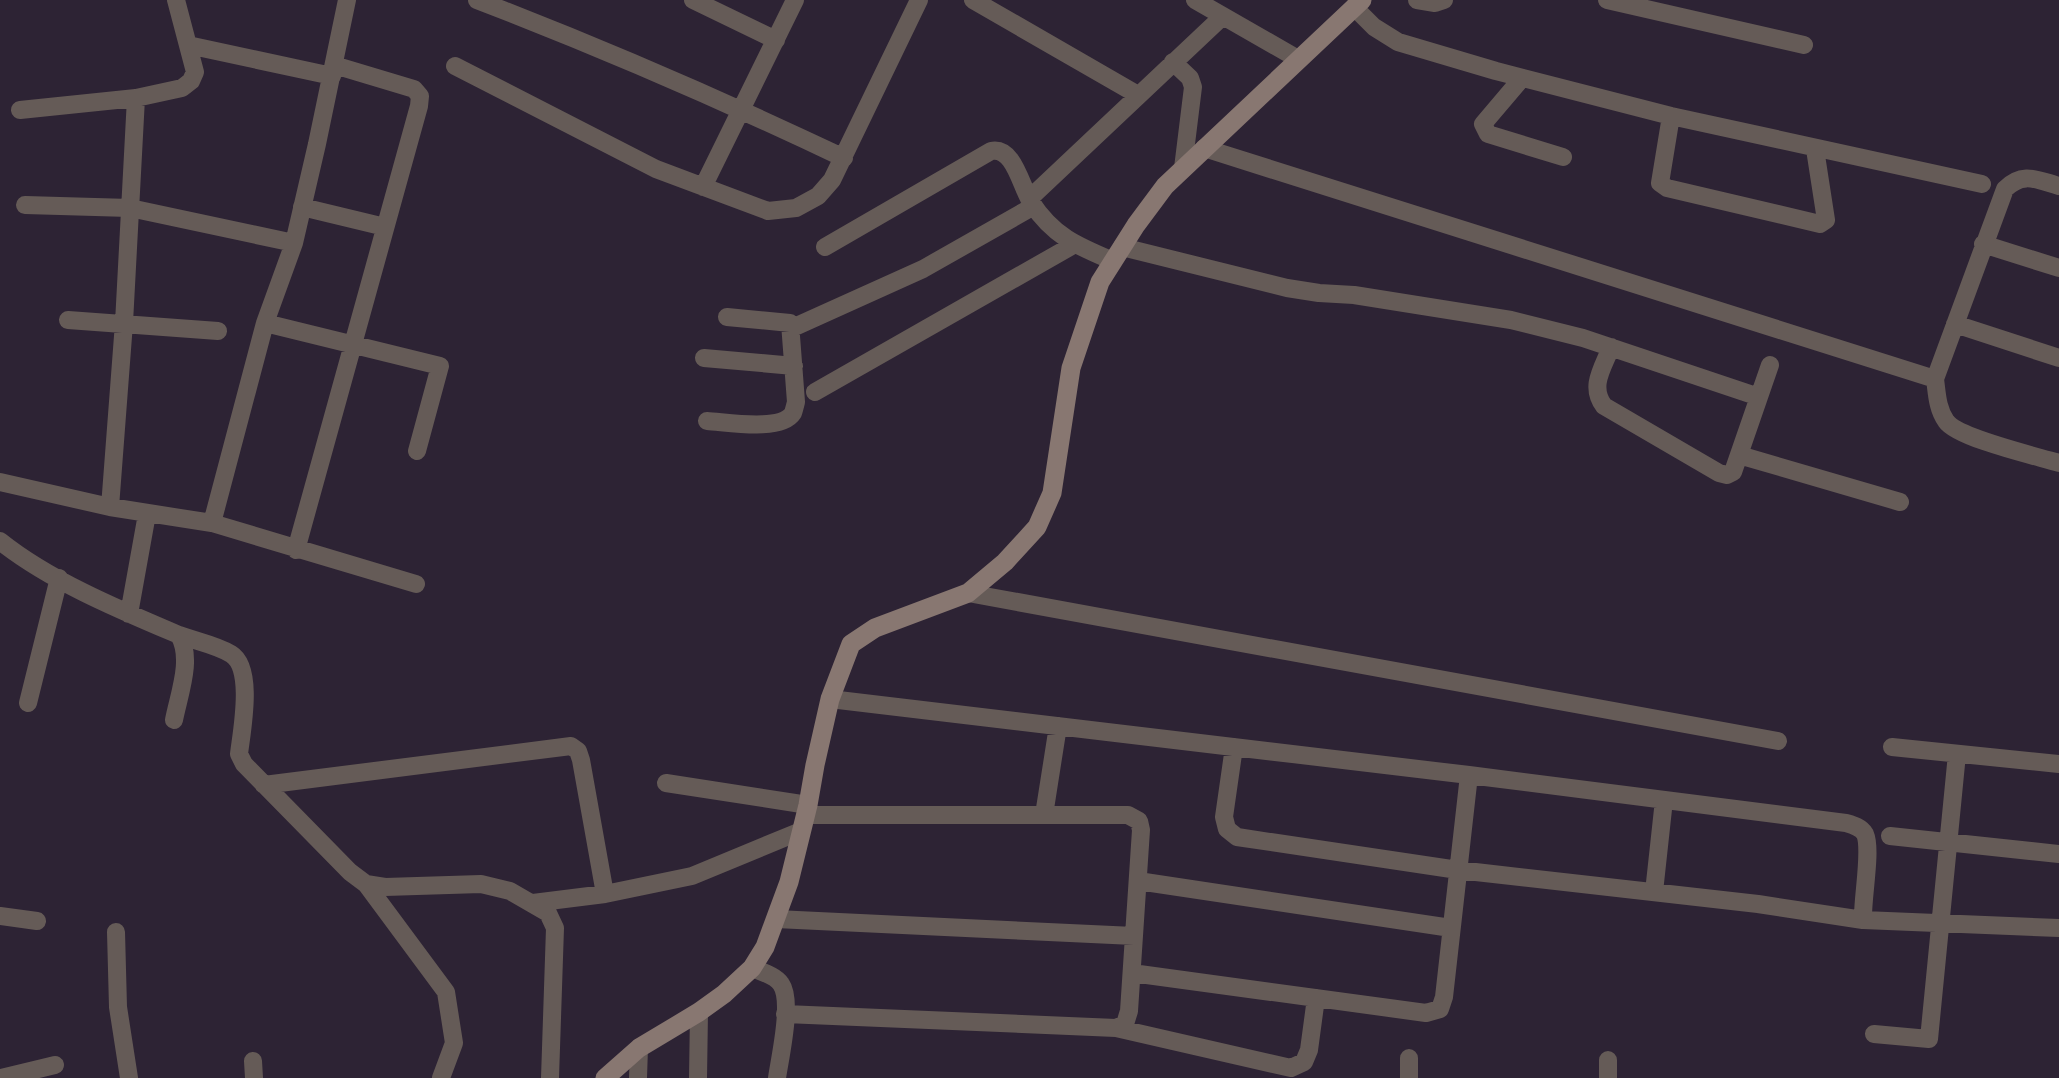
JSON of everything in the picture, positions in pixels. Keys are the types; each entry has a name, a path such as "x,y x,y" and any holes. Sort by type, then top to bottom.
{"main road":[{"path":"605,1078 639,1048 699,1012 737,984 752,968 765,947 789,882 830,699 851,644 875,628 968,593 1005,562 1037,527 1052,493 1070,368 1100,282 1165,186 1358,3"}],"street":[{"path":"20,110 136,98 182,88 191,81 195,72 176,0"},
{"path":"212,523 265,323 294,243 347,0"},
{"path":"477,0 557,30 741,109 844,158"},
{"path":"693,0 776,40"},
{"path":"703,187 796,0"},
{"path":"454,66 656,169 768,211 796,208 818,196 832,180 919,0"},
{"path":"973,0 1138,95"},
{"path":"1417,0 1435,3 1444,0"},
{"path":"1607,0 1804,46"},
{"path":"1200,1 1298,60"},
{"path":"1358,3 1374,27 1398,42 1522,78 1671,116 1982,184"},
{"path":"790,329 923,269 1031,203 1138,95 1223,16"},
{"path":"188,45 333,71 414,89 420,96 296,550"},
{"path":"1173,62 1190,78 1193,87 1183,168"},
{"path":"1522,78 1483,124 1484,130 1488,134 1563,158"},
{"path":"110,507 124,323 136,98"},
{"path":"1671,116 1660,183 1667,188 1820,224 1826,220 1826,209 1815,149"},
{"path":"1204,148 1935,379"},
{"path":"824,247 991,151 998,150 1005,152 1031,203 1060,236 1075,244 1287,288 1479,313 1583,338 1759,397"},
{"path":"2059,186 2029,178 2014,179 2005,189 1935,379 1939,406 1947,424 1963,435 2059,463"},
{"path":"25,205 130,208 294,243"},
{"path":"302,207 385,227"},
{"path":"815,392 1075,244"},
{"path":"1983,244 2059,268"},
{"path":"707,421 772,424 784,420 792,413 796,402 790,323 727,317"},
{"path":"68,320 218,331"},
{"path":"265,323 440,366 417,451"},
{"path":"1955,324 2059,358"},
{"path":"1611,348 1596,387 1597,397 1604,407 1718,473 1727,475 1733,472 1770,365"},
{"path":"704,358 794,366"},
{"path":"1739,455 1900,502"},
{"path":"0,482 146,514 212,523 416,584"},
{"path":"129,614 146,514"},
{"path":"0,541 59,578 129,614 230,653 240,662 245,680 239,754 244,764 350,872 366,884 446,992 454,1043 441,1078"},
{"path":"28,703 59,578"},
{"path":"968,593 1779,741"},
{"path":"174,720 186,657 184,644 178,635"},
{"path":"830,699 1846,823 1858,827 1865,834 1867,848 1863,919"},
{"path":"1044,815 1058,726"},
{"path":"264,785 571,746 578,751 582,760 605,894"},
{"path":"1234,747 1224,817 1227,829 1237,836 1458,870 1863,919 2059,928"},
{"path":"1892,747 2059,764"},
{"path":"1874,1034 1929,1039 1957,754"},
{"path":"1132,973 1426,1013 1440,1009 1444,997 1469,775"},
{"path":"666,783 805,817 1128,816 1139,821 1141,830 1129,1011 1125,1024 1116,1028"},
{"path":"1654,892 1664,800"},
{"path":"533,903 605,894 692,876 805,817"},
{"path":"1890,836 2059,854"},
{"path":"1138,881 1451,928"},
{"path":"366,884 415,888 481,884 510,891 548,913 555,928 550,1078"},
{"path":"0,916 37,922"},
{"path":"776,919 1134,936"},
{"path":"116,932 118,1007 129,1078"},
{"path":"752,968 776,978 783,985 786,1002 777,1078"},
{"path":"785,1014 1116,1028 1291,1068 1304,1062 1309,1050 1316,998"},
{"path":"698,1078 699,1012"},
{"path":"638,1078 639,1048"},
{"path":"1409,1058 1409,1078"},
{"path":"1,1078 55,1065"}]}
